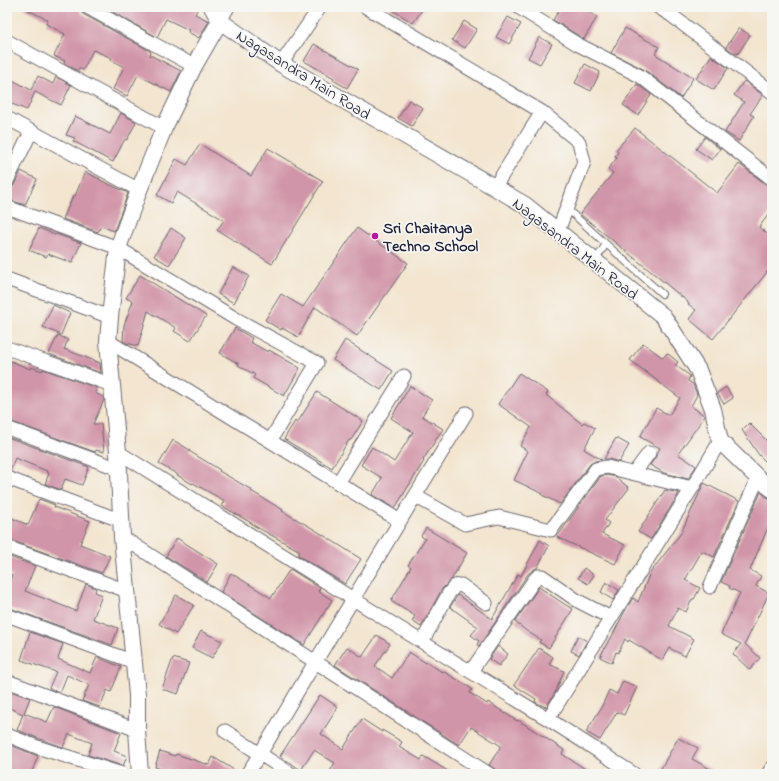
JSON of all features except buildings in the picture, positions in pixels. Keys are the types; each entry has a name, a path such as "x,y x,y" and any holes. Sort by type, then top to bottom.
{"street":[{"path":"87,7 194,66"},
{"name":"Nagasandra Main Road","path":"212,7 220,21 281,64 525,205 663,316 698,370 713,409 720,441"},
{"path":"140,774 137,695 122,537 118,452 108,341 110,317 118,248 139,190 164,128 194,66 228,7"},
{"path":"281,64 320,7"},
{"path":"366,7 542,112 579,142 584,162 558,231"},
{"path":"518,7 577,44 640,76 772,179"},
{"path":"658,7 671,15 772,92"},
{"path":"7,41 164,128"},
{"path":"494,188 542,112"},
{"path":"7,118 139,190"},
{"path":"7,181 11,164 31,132"},
{"path":"7,207 118,248 236,319 317,363 270,441"},
{"path":"7,279 110,317"},
{"path":"108,341 400,521"},
{"path":"7,348 112,385"},
{"path":"338,483 404,376"},
{"path":"247,774 466,413"},
{"path":"7,428 119,469"},
{"path":"548,719 720,441 758,478 772,489"},
{"path":"118,452 634,774"},
{"path":"634,474 649,453"},
{"path":"415,496 465,524 499,517 551,530 596,469 607,467 692,488"},
{"path":"7,478 122,522"},
{"path":"710,587 758,478"},
{"path":"122,537 489,774"},
{"path":"7,548 127,591"},
{"path":"470,671 538,576 542,576 578,601 611,618"},
{"path":"422,642 449,593 455,586 461,585 486,604"},
{"path":"7,615 134,662"},
{"path":"7,680 138,730"},
{"path":"225,731 291,774"},
{"path":"7,735 37,747 122,774"},
{"path":"768,774 772,768"}],"lane":[{"path":"566,208 662,294"},
{"path":"595,261 606,244"}],"place":[{"name":"Sri Chaitanya Techno School","path":"375,236"}]}
